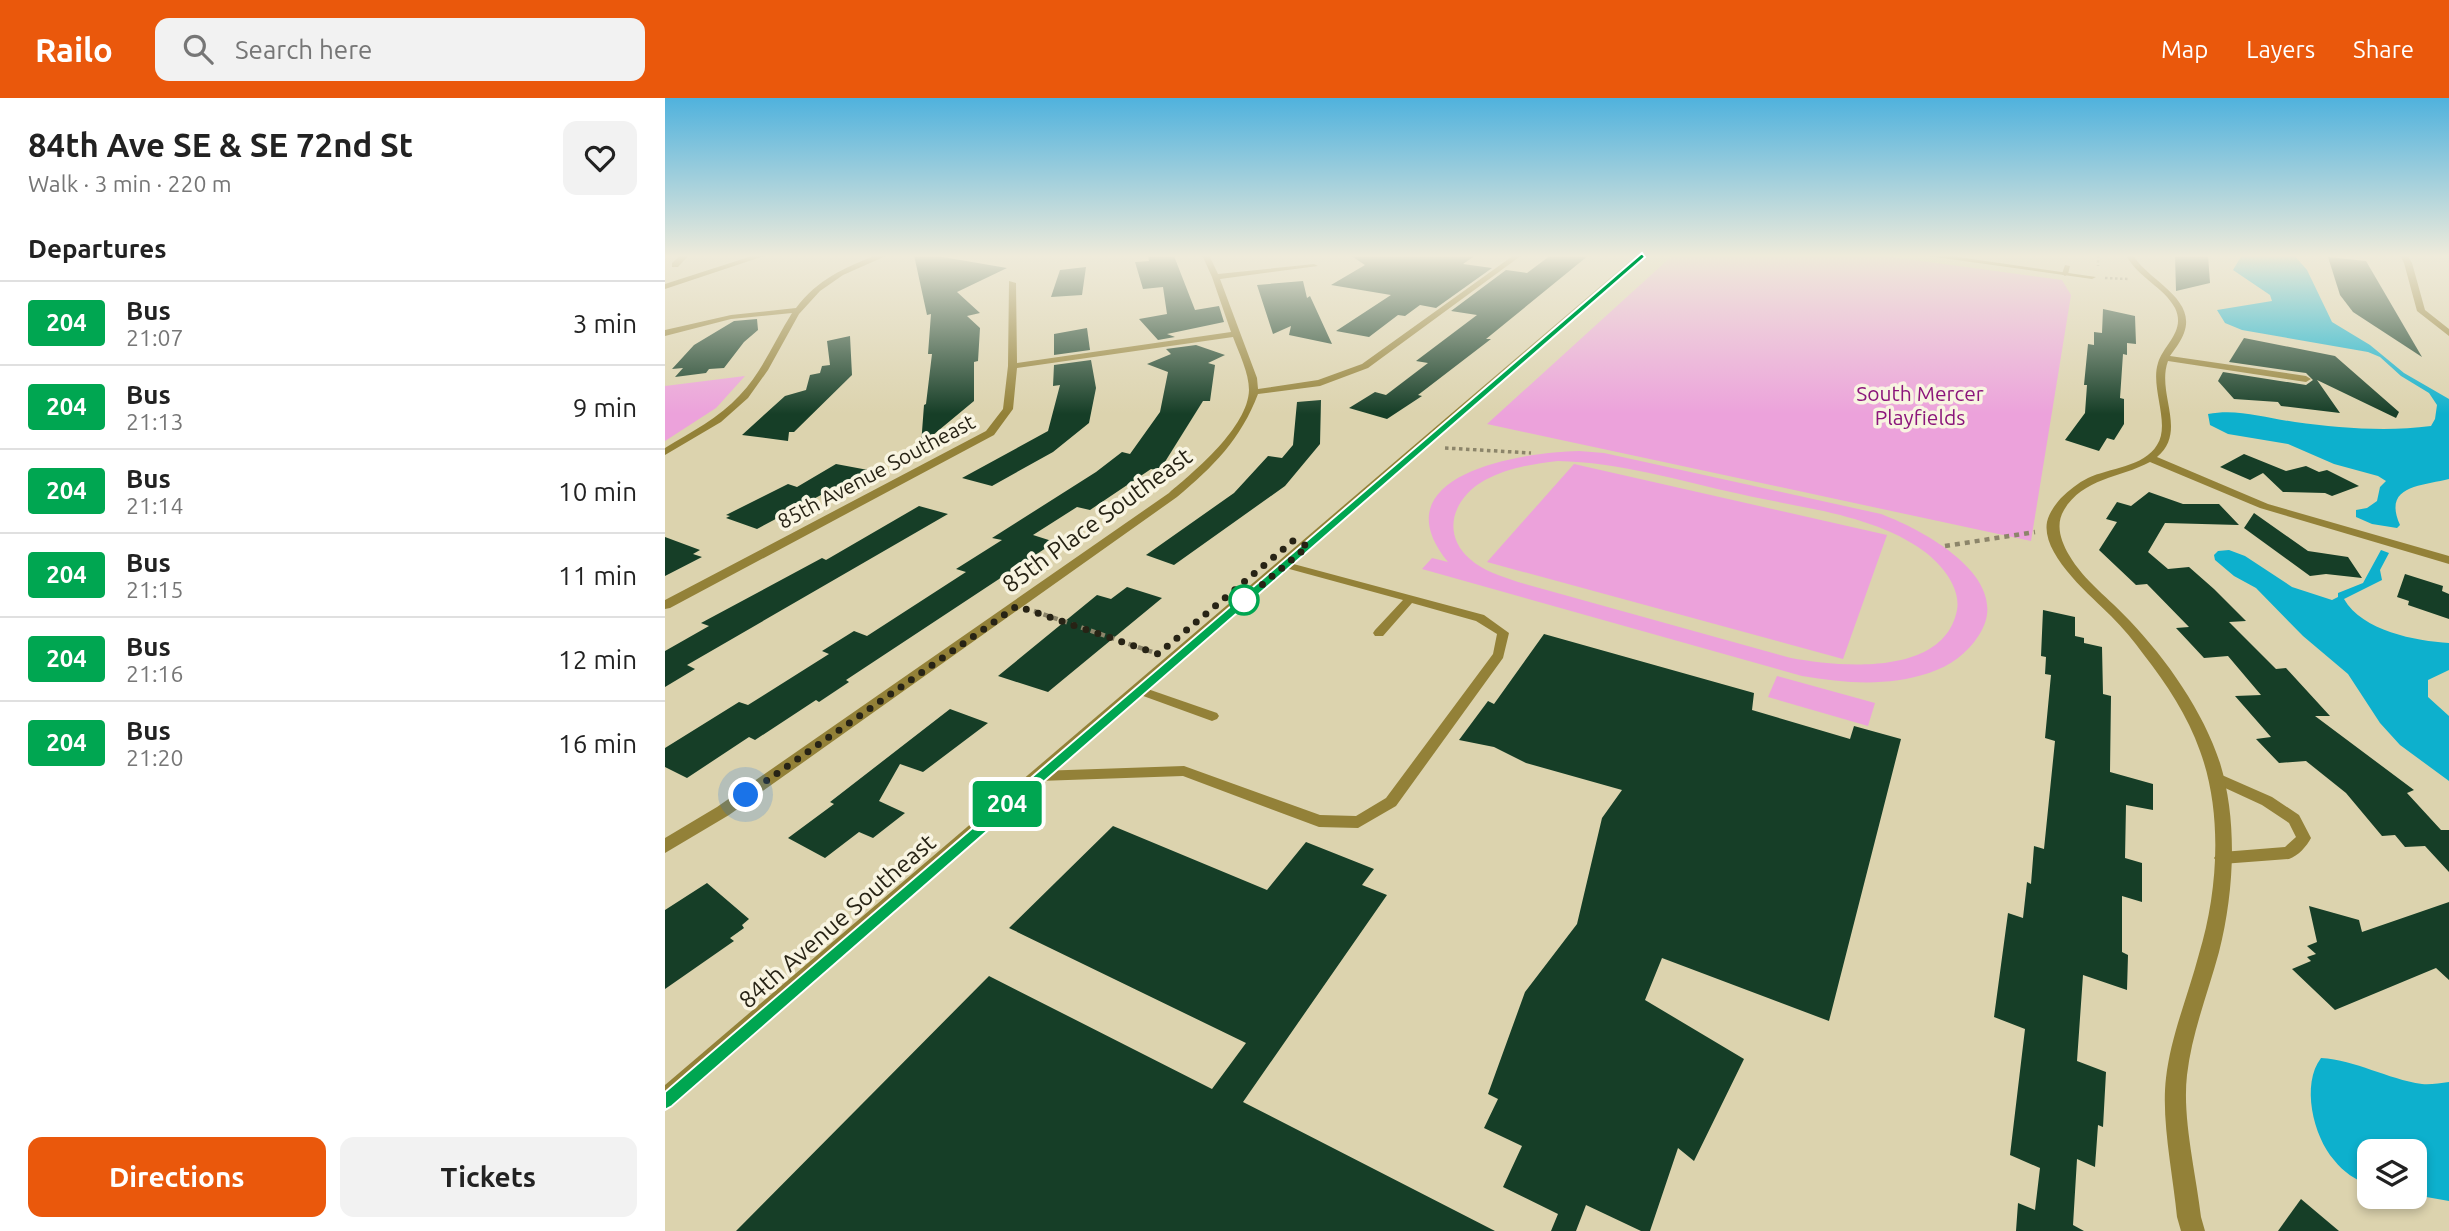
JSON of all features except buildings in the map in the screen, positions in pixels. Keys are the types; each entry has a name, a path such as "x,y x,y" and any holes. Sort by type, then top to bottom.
{"street":[{"path":"665,452 732,409 744,397 768,363 800,308"},
{"name":"85th Avenue Southeast","path":"665,605 990,432 1008,409 1013,366 1012,308"},
{"path":"1227,308 1254,392 1320,383 1364,366 1446,308"},
{"name":"84th Avenue Southeast","path":"665,1099 1583,308"},
{"path":"2178,308 2183,321 2182,329 2165,358 2160,381 2166,435 2163,445 2149,458 2092,479 2062,505 2053,519 2052,527 2059,548 2075,571 2127,625 2162,668 2188,711 2212,763 2215,777 2223,820 2222,858 2210,951 2188,1015 2175,1095 2189,1217 2193,1231"},
{"path":"2420,308 2449,333"},
{"path":"665,333 730,317 798,310"},
{"path":"1013,366 1236,334"},
{"path":"2165,358 2306,379"},
{"name":"85th Place Southeast","path":"665,846 723,811 1142,518 1205,469 1244,422 1254,392"},
{"path":"2149,458 2264,506 2449,560"}],"lane":[{"path":"1039,776 1184,771 1319,821 1358,822 1391,802 1499,654 1503,633 1480,618 1286,565"},
{"path":"1379,633 1410,599"},
{"path":"1139,690 1212,716"},
{"path":"2215,777 2267,801 2294,818 2304,838 2289,853 2222,858"}],"path":[{"path":"1422,448 1531,453"},
{"path":"1945,546 2021,535 2052,527"},
{"path":"1017,606 1158,654"}],"green space":[{"name":"South Mercer Playfields","path":"1615,308 2069,308 2031,541 1487,424"},
{"path":"745,376 716,408 665,441 665,386"},
{"path":"1554,452 1604,453 1881,514 1898,521 1939,544 1975,576 1985,594 1987,614 1979,635 1970,648 1958,658 1929,673 1881,682 1834,680 1802,676 1422,569 1432,558 1448,562 1431,532 1430,508 1443,489 1465,474 1493,464","holes":["1558,461 1649,473 1811,508 1860,521 1905,539 1938,563 1953,585 1957,610 1948,632 1932,647 1912,657 1887,662 1836,664 1791,658 1518,582 1481,567 1461,549 1455,538 1455,516 1465,496 1474,487 1502,472 1520,467"]},
{"path":"1574,464 1887,535 1843,659 1487,562"},
{"path":"1777,676 1875,703 1868,726 1768,697"}],"water":[{"path":"2325,308 2332,322 2370,345 2404,373 2449,399 2449,479 2417,486 2400,495 2396,502 2400,525 2397,528 2372,524 2356,517 2356,510 2367,508 2377,501 2380,487 2386,481 2378,476 2334,464 2288,444 2228,434 2210,425 2208,414 2230,412 2312,424 2397,429 2431,426 2437,405 2429,393 2401,376 2380,357 2368,352 2242,330 2225,323 2217,310"},
{"path":"2229,550 2245,556 2292,587 2332,600 2338,597 2338,593 2363,583 2381,550 2389,553 2380,570 2382,580 2344,599 2352,610 2376,626 2406,637 2449,643 2449,670 2428,680 2428,697 2449,716 2449,781 2400,745 2380,723 2348,674 2303,636 2256,588 2234,576 2215,560 2214,555 2218,551"},
{"path":"2321,1058 2334,1059 2422,1084 2449,1082 2449,1201 2427,1197 2427,1139 2357,1139 2357,1180 2338,1164 2320,1138 2315,1124 2311,1095 2315,1069"}],"bus line":[{"name":"204","path":"665,1099 1583,308"}],"route":[{"path":"746,795 1017,606 1158,654 1293,541 1308,546 1244,600"}]}
